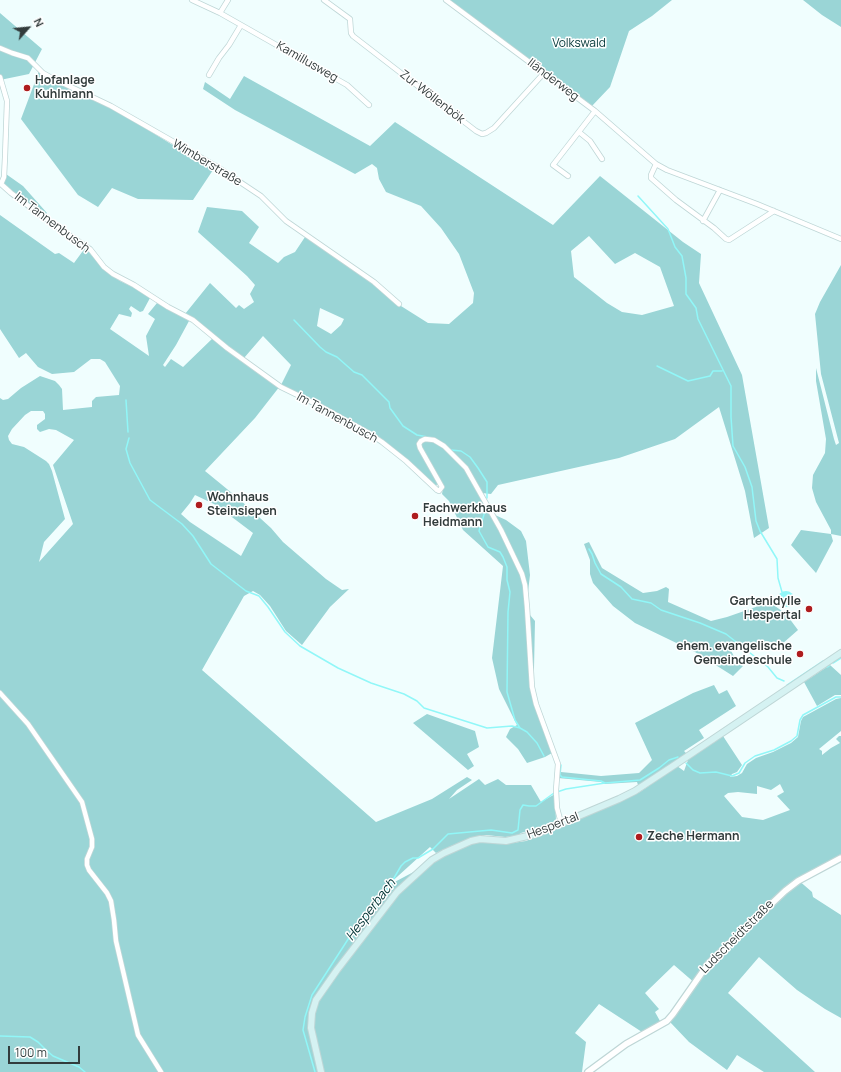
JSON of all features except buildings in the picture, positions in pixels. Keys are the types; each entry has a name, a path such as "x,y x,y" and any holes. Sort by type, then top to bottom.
{"main road":[{"name":"Hespertal","path":"321,1072 311,1028 312,1013 316,1000 397,892 432,860 459,845 480,839 506,841 536,834 635,791 841,653"}],"street":[{"name":"Kamillusweg","path":"192,0 220,13 347,85 369,105"},
{"path":"220,13 228,0"},
{"name":"Zur Wöllenbök","path":"324,0 350,19 353,36 476,132 482,134 494,128 544,73"},
{"name":"Iländerweg","path":"446,0 595,111 656,164 667,170 774,211 841,239"},
{"path":"209,75 241,25"},
{"name":"Wimberstraße","path":"0,48 12,54 28,58 43,73 111,106 216,166 261,196 290,225 374,282 399,304"},
{"name":"Im Tannenbusch","path":"0,77 7,101 4,177 1,184 53,224 90,249 104,266 113,274 193,320 281,387 322,407 367,432 406,461 437,490 441,490 440,484 420,448 419,444 421,441 430,439 439,443 466,468 498,525 522,574 526,600 532,687 536,704 558,764 556,793 558,813 561,823"},
{"path":"568,176 553,165 595,111"},
{"path":"579,132 590,141 602,159"},
{"path":"656,164 651,178 676,200 714,228 726,239 730,240 774,211"},
{"path":"703,221 720,190"},
{"path":"0,693 28,724 82,802 92,839 92,847 86,865 107,893 111,901 116,941 138,1035 161,1072"},
{"name":"Ludscheidtstraße","path":"588,1072 626,1044 666,1021 673,1014 708,964 779,896 798,881 841,858"}],"green space":[{"name":"Volkswald","path":"446,0 672,0 652,16 629,31 610,87 591,107"},
{"path":"803,0 841,0 841,27 822,15"},
{"path":"0,13 42,49 29,74 0,80"},
{"path":"39,71 111,107 171,144 215,167 193,200 138,199 112,188 98,207 78,195 21,119"},
{"path":"244,76 370,146 395,122 553,225 600,176 683,242 701,254 699,283 742,375 769,528 754,538 745,491 719,407 675,439 619,458 498,485 491,494 482,493 475,480 435,438 424,437 420,439 418,443 439,483 435,486 387,443 280,386 255,418 205,471 238,498 271,528 283,542 326,579 342,590 349,589 330,607 302,645 286,631 270,606 260,595 253,591 244,596 202,670 376,822 432,799 467,777 472,780 457,790 449,799 479,779 485,785 498,779 506,785 531,785 541,802 555,794 556,821 521,833 517,836 505,837 486,835 475,837 436,853 430,847 387,886 459,848 485,841 495,843 512,843 526,841 618,803 640,792 677,766 684,771 688,760 723,736 742,765 737,772 732,774 730,777 737,776 742,773 747,764 756,758 791,743 798,737 803,717 836,699 841,698 841,731 819,749 822,751 822,755 840,743 836,739 841,736 841,855 797,879 812,892 813,897 841,915 841,1018 797,990 759,957 728,993 815,1072 764,1072 737,1055 727,1070 689,1042 670,1022 696,984 674,965 645,993 659,1009 655,1012 660,1021 642,1032 599,1004 575,1033 586,1042 582,1072 0,1072 0,398 3,400 8,399 21,388 40,376 55,381 62,389 63,410 92,407 92,401 96,397 119,395 120,386 105,362 100,359 91,359 74,372 52,374 38,367 26,353 19,358 0,329 0,215 55,254 59,253 74,263 85,248 106,271 120,281 135,288 150,298 143,311 140,312 131,306 129,309 132,313 131,317 119,314 110,329 149,356 146,336 155,319 148,314 157,303 189,321 163,365 165,367 171,359 183,367 214,337 185,314 210,283 236,308 239,305 244,309 254,302 250,294 255,285 198,232 207,207 242,211 259,227 249,243 278,263 284,257 295,252 305,237 372,283 401,306 428,323 449,324 473,303 474,293 459,254 441,228 421,206 386,192 379,179 377,168 372,164 355,174 235,110 203,89 205,82 230,99","holes":["589,236 615,264 635,253 660,267 674,306 642,315 622,312 607,303 574,277 571,251","320,308 344,319 341,325 331,334 317,326","263,336 291,365 281,385 244,358","31,411 43,411 45,414 45,419 37,425 37,429 40,432 49,429 56,430 74,440 53,465 73,524 39,562 44,542 65,519 49,464 24,447 12,444 9,440 8,436 12,429 25,415","195,495 216,505 253,533 241,556 190,522 181,514","780,784 784,792 777,796 790,810 763,820 742,817 724,796 728,793 738,792 757,794 757,786 771,790"]},
{"path":"6,174 23,186 47,213 44,217 2,184"},
{"path":"841,265 841,536 831,534 831,530 816,502 812,488 813,475 825,453 826,439 816,381 816,368 834,439 836,445 839,443 821,374 815,314 820,302"},
{"path":"427,440 444,447 462,464 495,515 506,520 521,531 526,541 530,575 527,600 530,615 535,621 534,668 530,689 552,753 545,757 527,763 518,749 506,737 510,729 517,725 499,689 492,658 503,566 463,530 449,501 442,494 443,488 421,445 422,442"},
{"path":"801,530 831,534 833,541 816,573 791,545"},
{"path":"589,542 602,568 643,593 657,591 666,587 669,589 668,602 711,621 773,601 775,606 786,614 798,630 782,644 766,641 746,649 743,644 729,647 736,660 743,666 733,676 695,652 635,623 613,606 593,583 590,574 590,560 584,544"},
{"path":"830,665 841,675 841,695 835,695 817,706 804,682"},
{"path":"714,685 719,694 727,690 736,706 699,730 704,738 684,751 687,754 644,783 638,785 637,782 605,784 601,782 558,778 561,772 601,776 639,773 652,760 635,723 693,693"},
{"path":"427,714 475,731 479,747 467,754 474,766 468,770 413,723"}],"shaded area":[{"path":"786,591 793,596 794,599 789,606 786,607 779,602 778,599 783,592"}],"waterway":[{"path":"638,196 668,229 675,247 682,256 686,278 686,294 696,308 698,319 731,386 733,446 745,467 752,487 756,521 760,531 777,559 778,578 782,592"},
{"path":"294,320 326,352 337,357 354,372 362,375 389,402 390,408 403,426 417,435 433,438"},
{"path":"657,366 688,381 710,376 713,371 722,371"},
{"path":"126,400 128,432"},
{"path":"129,438 126,449 130,463 150,500 182,524 193,536 211,564 246,591 259,596 285,632 300,646 338,668 371,683 404,694 417,701 424,708 487,728 512,726 520,728"},
{"path":"448,448 451,450 461,451 470,457 487,482 487,498"},
{"path":"486,508 479,531 488,547 500,552 503,557 507,567 507,580 510,592 508,612 507,692 515,720 520,728 527,732 537,743 544,756"},
{"path":"589,549 601,574 621,587 632,599 651,603 661,610 700,623 726,634 768,667 777,678 784,681"},
{"path":"833,663 841,658"},
{"path":"787,685 823,661"},
{"name":"Hesperbach","path":"686,763 693,770 700,773 716,772 732,776 739,773 745,763 755,756 774,750 797,736 800,720 803,715 836,697 841,697"},
{"name":"Hesperbach","path":"315,1072 303,1030 305,1017 312,995 356,927 380,902 401,866 405,862 413,858 418,858 433,849 448,834 491,830 512,833 518,830 520,810 523,805 536,806 554,793 566,789 605,783 640,780 669,760 678,757"},
{"path":"561,765 560,775 562,777 601,781 605,783"},
{"path":"0,1036 30,1037 38,1042 53,1056 79,1067 85,1072"}],"place":[{"name":"Hofanlage Kuhlmann","path":"27,88"},
{"name":"Wohnhaus Steinsiepen","path":"199,505"},
{"name":"Fachwerkhaus Heidmann","path":"415,516"},
{"name":"Gartenidylle Hespertal","path":"809,609"},
{"name":"ehem. evangelische Gemeindeschule","path":"800,654"},
{"name":"Zeche Hermann","path":"639,837"}]}
